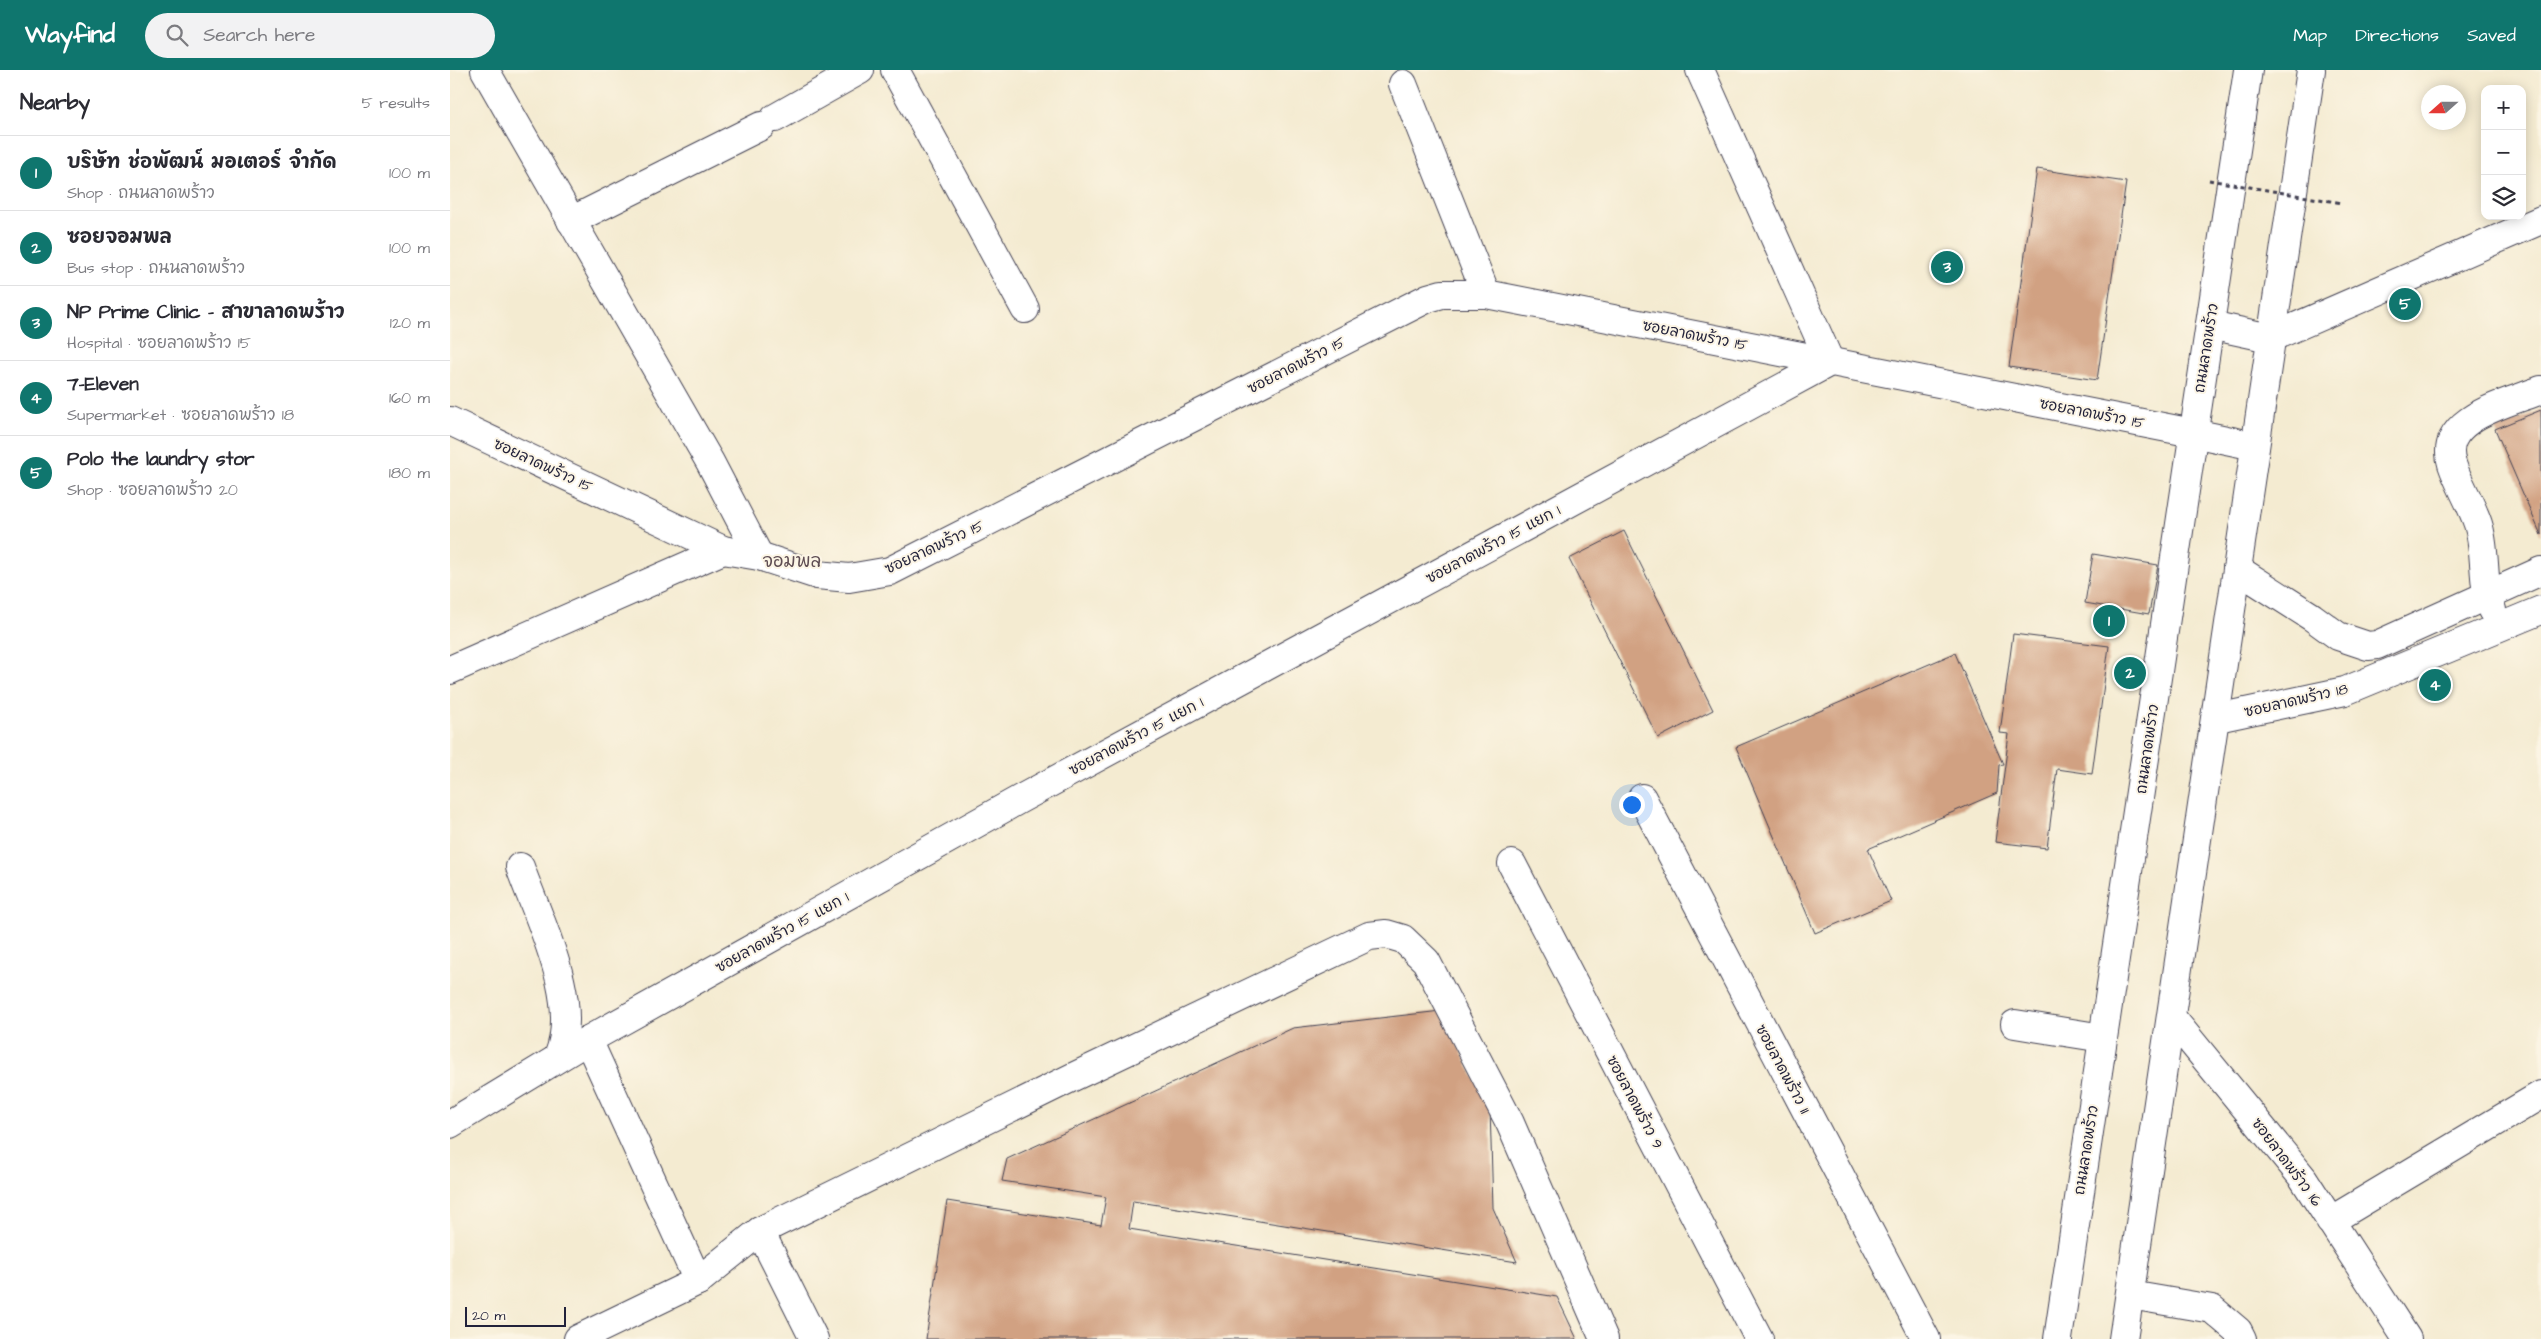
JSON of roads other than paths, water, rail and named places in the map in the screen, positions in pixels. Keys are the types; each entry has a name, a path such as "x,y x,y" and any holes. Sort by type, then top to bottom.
{"street":[{"path":"485,70 710,462 759,556"},
{"path":"571,221 768,122 860,70"},
{"path":"895,70 1025,308"},
{"path":"1700,70 1830,362"},
{"name":"ถนนลาดพร้าว","path":"2058,1339 2248,70"},
{"path":"2123,1339 2217,718 2270,338 2311,70"},
{"path":"1402,84 1486,294"},
{"path":"2210,325 2270,338 2541,220"},
{"name":"ซอยลาดพร้าว 15","path":"450,421 723,550 759,556 817,575 849,578 890,571 1428,298 1442,294 1486,294 2255,446"},
{"name":"ซอยลาดพร้าว 15 แยก 1","path":"450,1124 588,1040 1022,798 1830,362"},
{"path":"2499,627 2485,594 2485,558 2478,525 2451,463 2449,445 2453,436 2464,422 2541,390"},
{"path":"450,670 723,550"},
{"path":"2237,570 2312,617 2338,636 2368,646 2377,645 2541,570"},
{"name":"ซอยลาดพร้าว 18","path":"2217,718 2346,691 2541,610"},
{"name":"ซอยลาดพร้าว 11","path":"1642,798 1926,1339"},
{"name":"ซอยลาดพร้าว 9","path":"1512,864 1758,1339"},
{"path":"520,867 561,981 566,1020 565,1042 558,1058"},
{"path":"578,1339 698,1281 760,1231 1073,1077 1369,936 1386,934 1403,939 1426,961 1510,1123 1604,1339"},
{"name":"ซอยลาดพร้าว 16","path":"2172,1018 2302,1178 2406,1339"},
{"path":"2015,1024 2103,1038"},
{"path":"588,1040 698,1281"},
{"path":"2330,1221 2541,1095"},
{"path":"760,1231 814,1339"},
{"path":"2130,1295 2212,1309 2238,1331 2242,1339"}],"place":[{"name":"NP Prime Clinic - สาขาลาดพร้าว","path":"1947,267"},
{"name":"Polo the laundry stor","path":"2405,304"},
{"name":"บริษัท ช่อพัฒน์ มอเตอร์ จำกัด","path":"2109,621"},
{"name":"ซอยจอมพล","path":"2130,673"},
{"name":"7-Eleven","path":"2435,685"}],"district":[{"name":"จอมพล","path":"792,561"}]}
